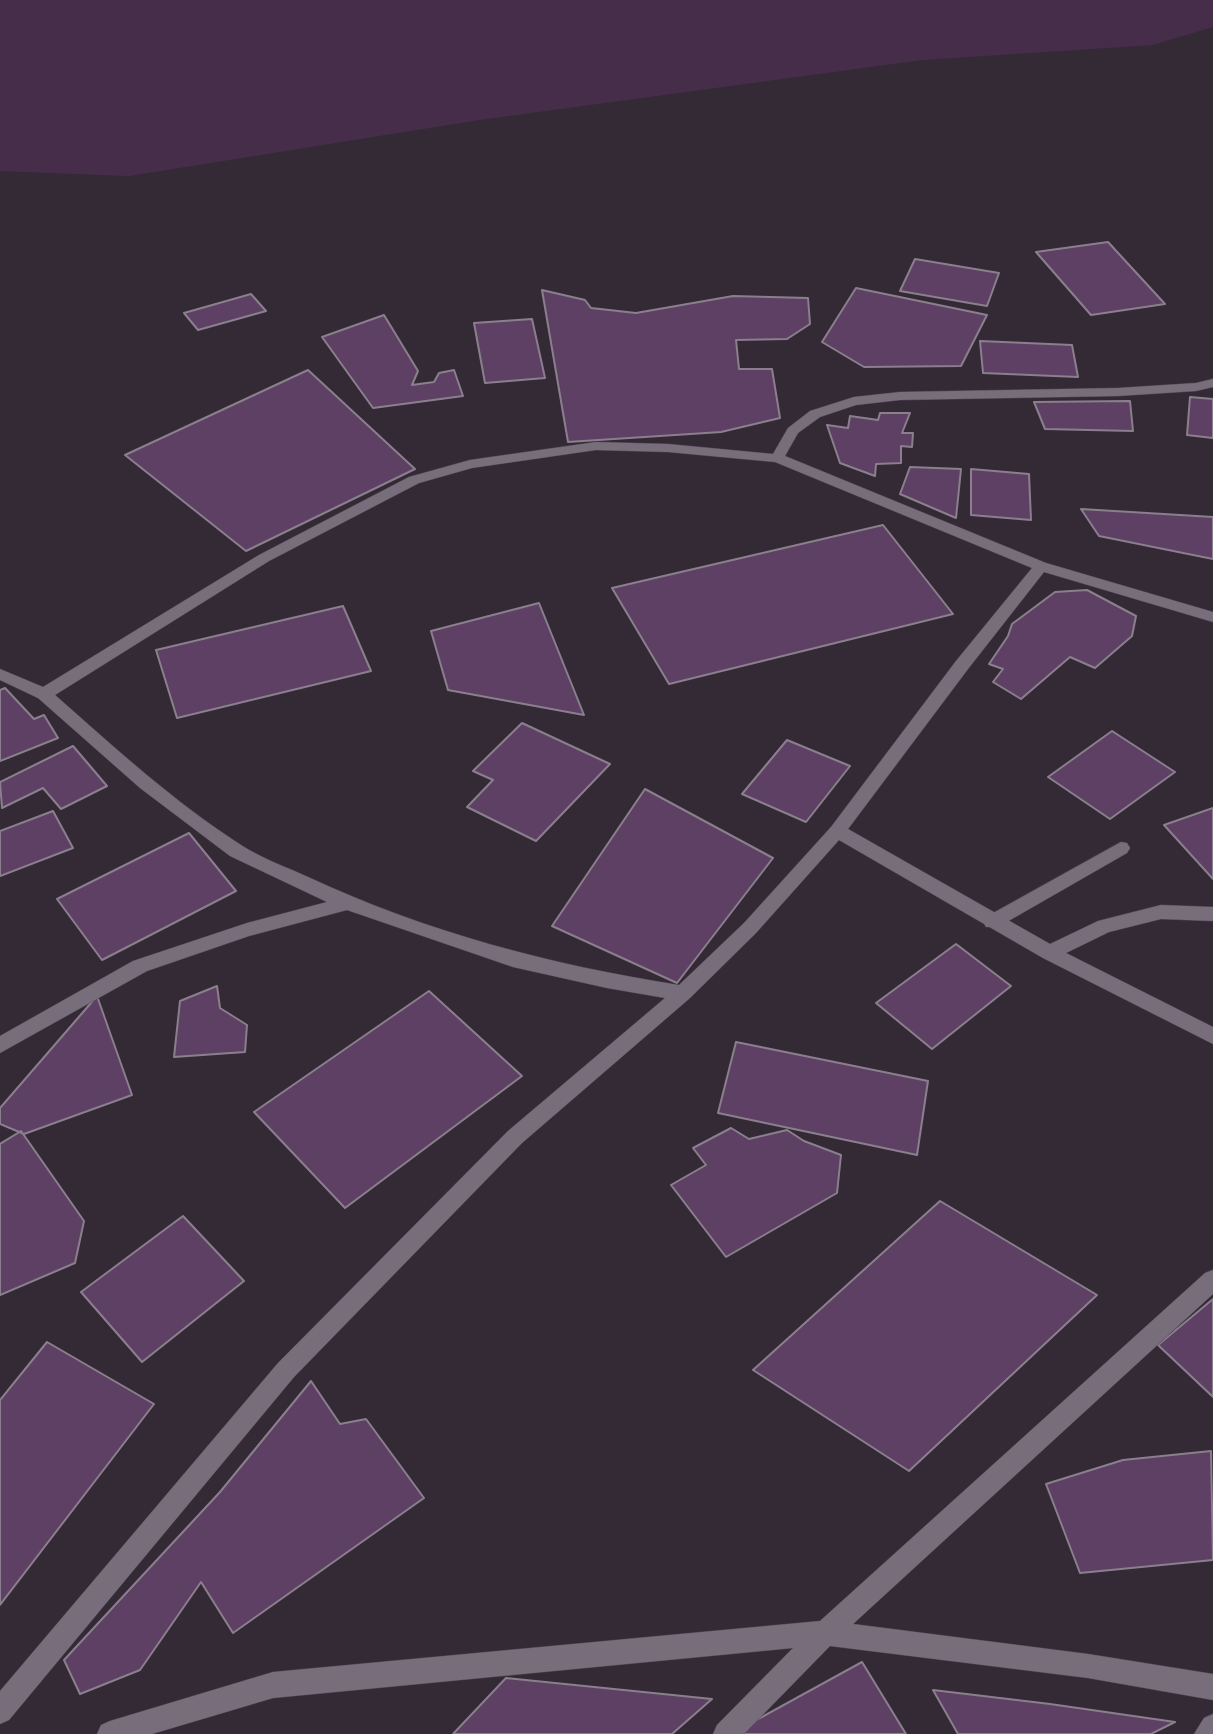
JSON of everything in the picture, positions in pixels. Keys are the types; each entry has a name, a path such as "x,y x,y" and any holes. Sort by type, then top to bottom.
{"street":[{"path":"777,458 793,431 815,414 855,401 900,396 1118,392 1196,387 1213,383"},
{"path":"44,694 264,558 414,480 470,464 596,446 668,447 777,458 1041,566 1213,617"},
{"path":"0,1711 286,1370 515,1137 683,993 750,928 837,831 962,664 1041,566"},
{"path":"0,674 44,694 146,784 236,851 347,903 513,960 607,981 683,993"},
{"path":"837,831 992,922 1156,1009 1213,1036"},
{"path":"992,922 1121,848"},
{"path":"0,1045 140,966 247,930 347,903"},
{"path":"1049,953 1104,926 1161,912 1213,914"},
{"path":"726,1734 825,1633 1213,1280"},
{"path":"110,1734 273,1685 825,1633 1088,1666 1213,1687"},
{"path":"1208,1734 1213,1727"}],"shaded area":[{"path":"0,0 1213,0 1213,27 1152,45 922,60 479,120 129,176 0,171"}],"building":[{"path":"1108,242 1165,304 1091,315 1036,252"},
{"path":"915,259 999,273 987,306 900,291"},
{"path":"856,288 987,315 961,366 864,367 822,342"},
{"path":"542,290 585,300 591,308 636,313 733,296 808,298 810,324 787,339 736,340 739,369 772,369 780,418 721,432 568,442"},
{"path":"251,294 266,311 198,330 184,313"},
{"path":"384,315 418,371 412,385 434,382 439,373 454,370 463,396 373,408 322,337"},
{"path":"532,319 545,378 485,383 474,323"},
{"path":"980,341 1072,345 1078,377 983,373"},
{"path":"308,370 415,469 246,551 125,455"},
{"path":"1190,397 1213,399 1213,438 1187,435"},
{"path":"1130,401 1133,431 1045,429 1034,402"},
{"path":"880,413 910,413 902,433 913,433 912,447 901,446 901,463 876,464 875,476 840,463 827,425 848,428 850,416 878,420"},
{"path":"910,467 961,469 956,518 900,494"},
{"path":"971,469 1029,474 1031,520 971,515"},
{"path":"1081,509 1213,517 1213,559 1099,536"},
{"path":"883,525 953,614 669,684 612,588"},
{"path":"1087,590 1136,616 1132,636 1095,668 1070,657 1021,699 993,682 1003,669 989,664 1008,636 1012,624 1055,592"},
{"path":"539,603 584,715 448,690 431,631"},
{"path":"343,606 371,671 177,718 156,650"},
{"path":"5,688 34,719 44,715 58,738 0,761 0,690"},
{"path":"522,723 610,764 536,841 467,807 493,780 473,771"},
{"path":"1112,731 1175,772 1110,819 1048,777"},
{"path":"787,740 850,766 806,822 742,794"},
{"path":"73,746 107,786 61,809 43,788 2,808 0,782"},
{"path":"645,789 773,858 677,983 552,926"},
{"path":"1213,808 1213,879 1164,825"},
{"path":"53,811 73,848 0,876 0,831"},
{"path":"189,833 236,891 102,960 57,899"},
{"path":"956,944 1011,986 932,1049 876,1003"},
{"path":"217,986 220,1008 247,1025 245,1052 174,1057 180,1001"},
{"path":"429,991 522,1076 345,1208 254,1112"},
{"path":"97,996 132,1095 24,1134 0,1124 0,1108"},
{"path":"736,1042 928,1081 917,1155 718,1113"},
{"path":"731,1128 749,1139 787,1130 804,1141 841,1155 837,1193 726,1257 671,1185 706,1165 693,1148"},
{"path":"21,1131 84,1221 75,1263 0,1295 0,1144"},
{"path":"940,1201 1097,1295 909,1471 753,1370"},
{"path":"183,1216 244,1281 142,1362 81,1292"},
{"path":"1213,1299 1213,1397 1158,1345"},
{"path":"47,1342 154,1404 0,1605 0,1400"},
{"path":"311,1381 340,1424 366,1419 424,1498 233,1633 201,1582 140,1670 80,1694 64,1660 220,1492"},
{"path":"1211,1451 1213,1560 1080,1573 1046,1484 1123,1460"},
{"path":"862,1662 906,1734 731,1734"},
{"path":"506,1678 712,1699 672,1734 453,1734"},
{"path":"933,1690 1175,1722 1151,1734 958,1734"}]}
